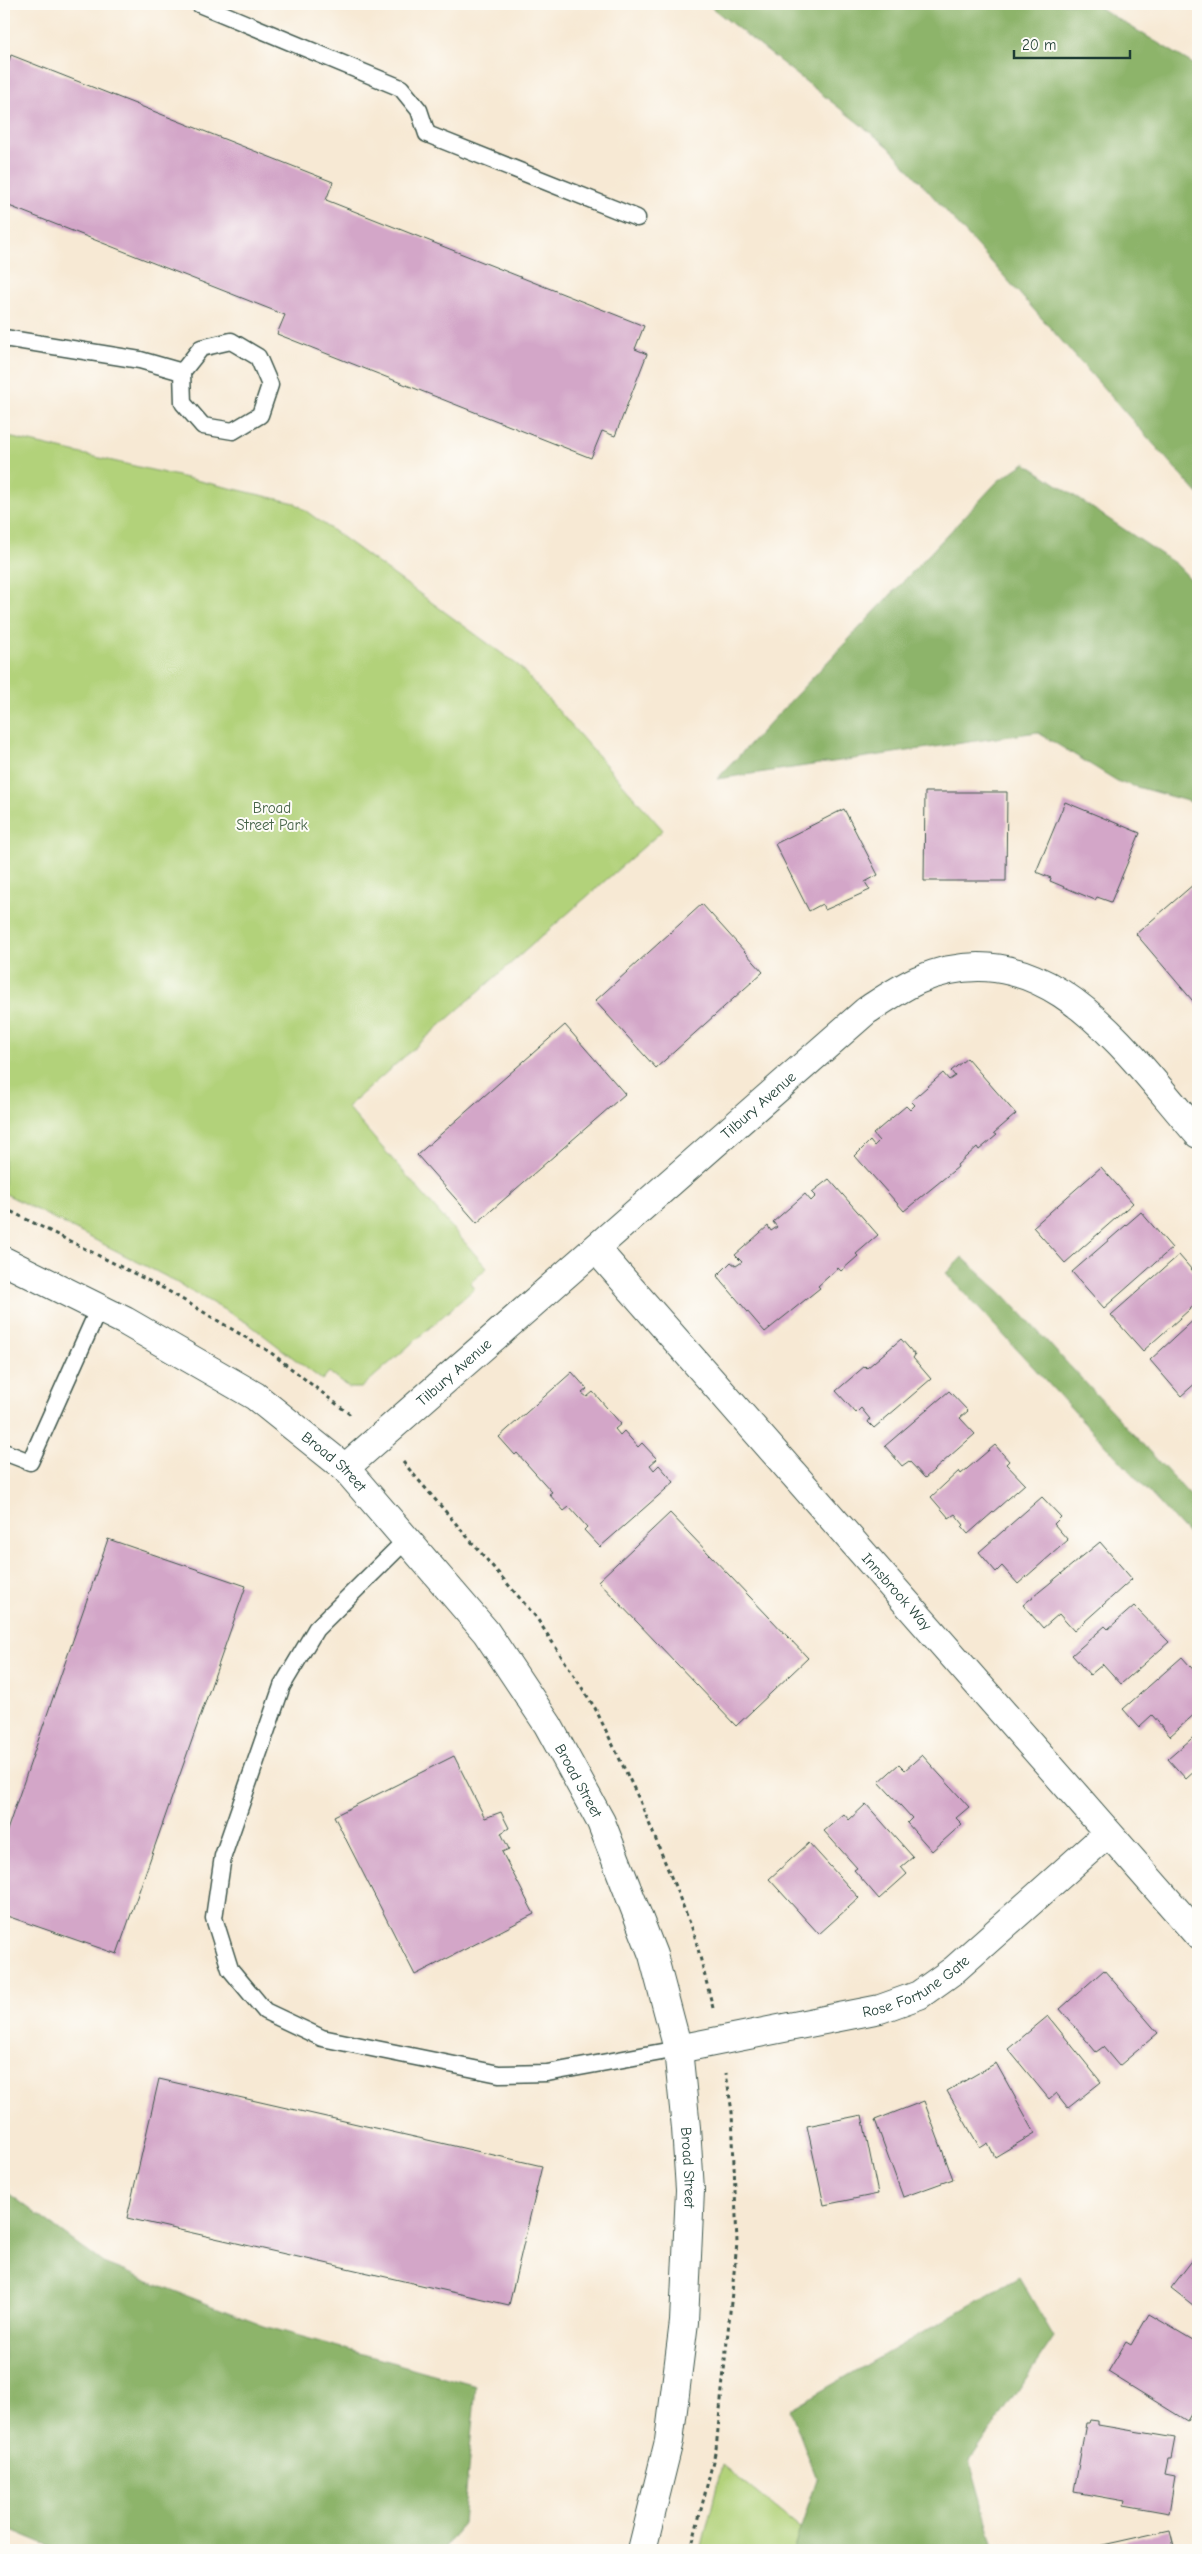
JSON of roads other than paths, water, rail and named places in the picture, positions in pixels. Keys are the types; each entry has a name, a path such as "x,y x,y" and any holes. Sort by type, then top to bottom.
{"street":[{"name":"Tilbury Avenue","path":"345,1468 379,1436 866,1011 919,980 949,970 979,967 1009,970 1041,981 1071,998 1096,1019 1198,1134"},
{"name":"Innsbrook Way","path":"596,1248 1107,1834 1198,1935"},
{"name":"Broad Street","path":"4,1261 99,1308 255,1396 345,1468 486,1632 548,1725 601,1822 653,1955 678,2049 690,2190 684,2322 669,2441 642,2550"},
{"name":"Rose Fortune Gate","path":"678,2049 880,2009 919,1994 954,1970 1107,1834"}],"lane":[{"path":"200,4 401,88 419,110 427,134 637,218"},
{"path":"4,338 140,360 182,372"},
{"path":"231,341 258,356 270,385 260,415 233,431 203,426 183,403 182,372 201,348 231,341"},
{"path":"4,1452 30,1462 99,1308"},
{"path":"407,1539 316,1629 282,1686 223,1856 214,1918 230,1969 265,2012 322,2038 499,2074 547,2073 678,2049"}],"park label":[{"name":"Broad Street Park","path":"272,816"}]}
